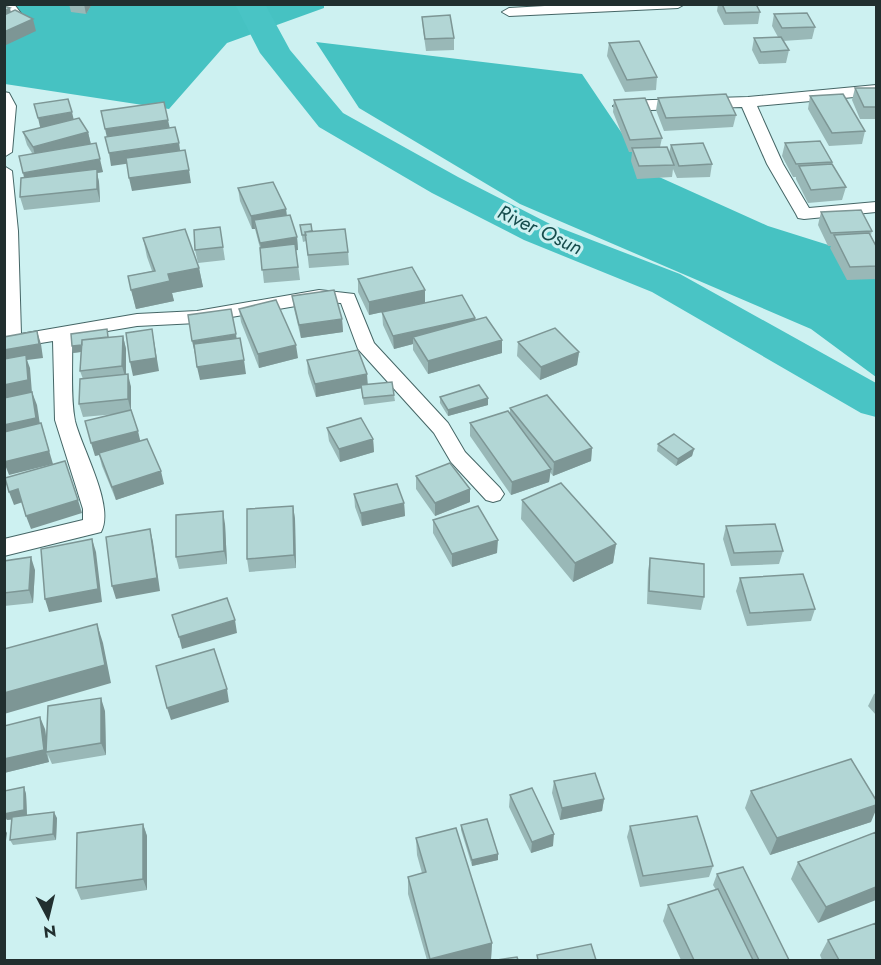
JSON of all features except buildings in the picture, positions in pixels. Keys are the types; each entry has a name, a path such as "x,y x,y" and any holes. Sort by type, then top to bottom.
{"street":[{"path":"509,12 678,4"},
{"path":"621,106 748,102 876,90"},
{"path":"4,96 8,106 4,152"},
{"path":"748,102 775,164 804,214 876,207"},
{"path":"4,171 9,231 8,342 136,320 197,317 319,296 348,298 365,345 441,428 458,457 493,495"},
{"path":"4,548 93,526 94,508 65,420 62,333"}],"shaded area":[{"path":"5,5 324,5 324,8 227,43 169,109 5,84"},
{"path":"316,42 582,74 648,172 768,226 876,260 876,377 811,329 520,204 359,108"}],"waterway":[{"name":"River Osun","path":"250,4 276,53 331,120 445,185 537,232 666,283 876,402"}]}
